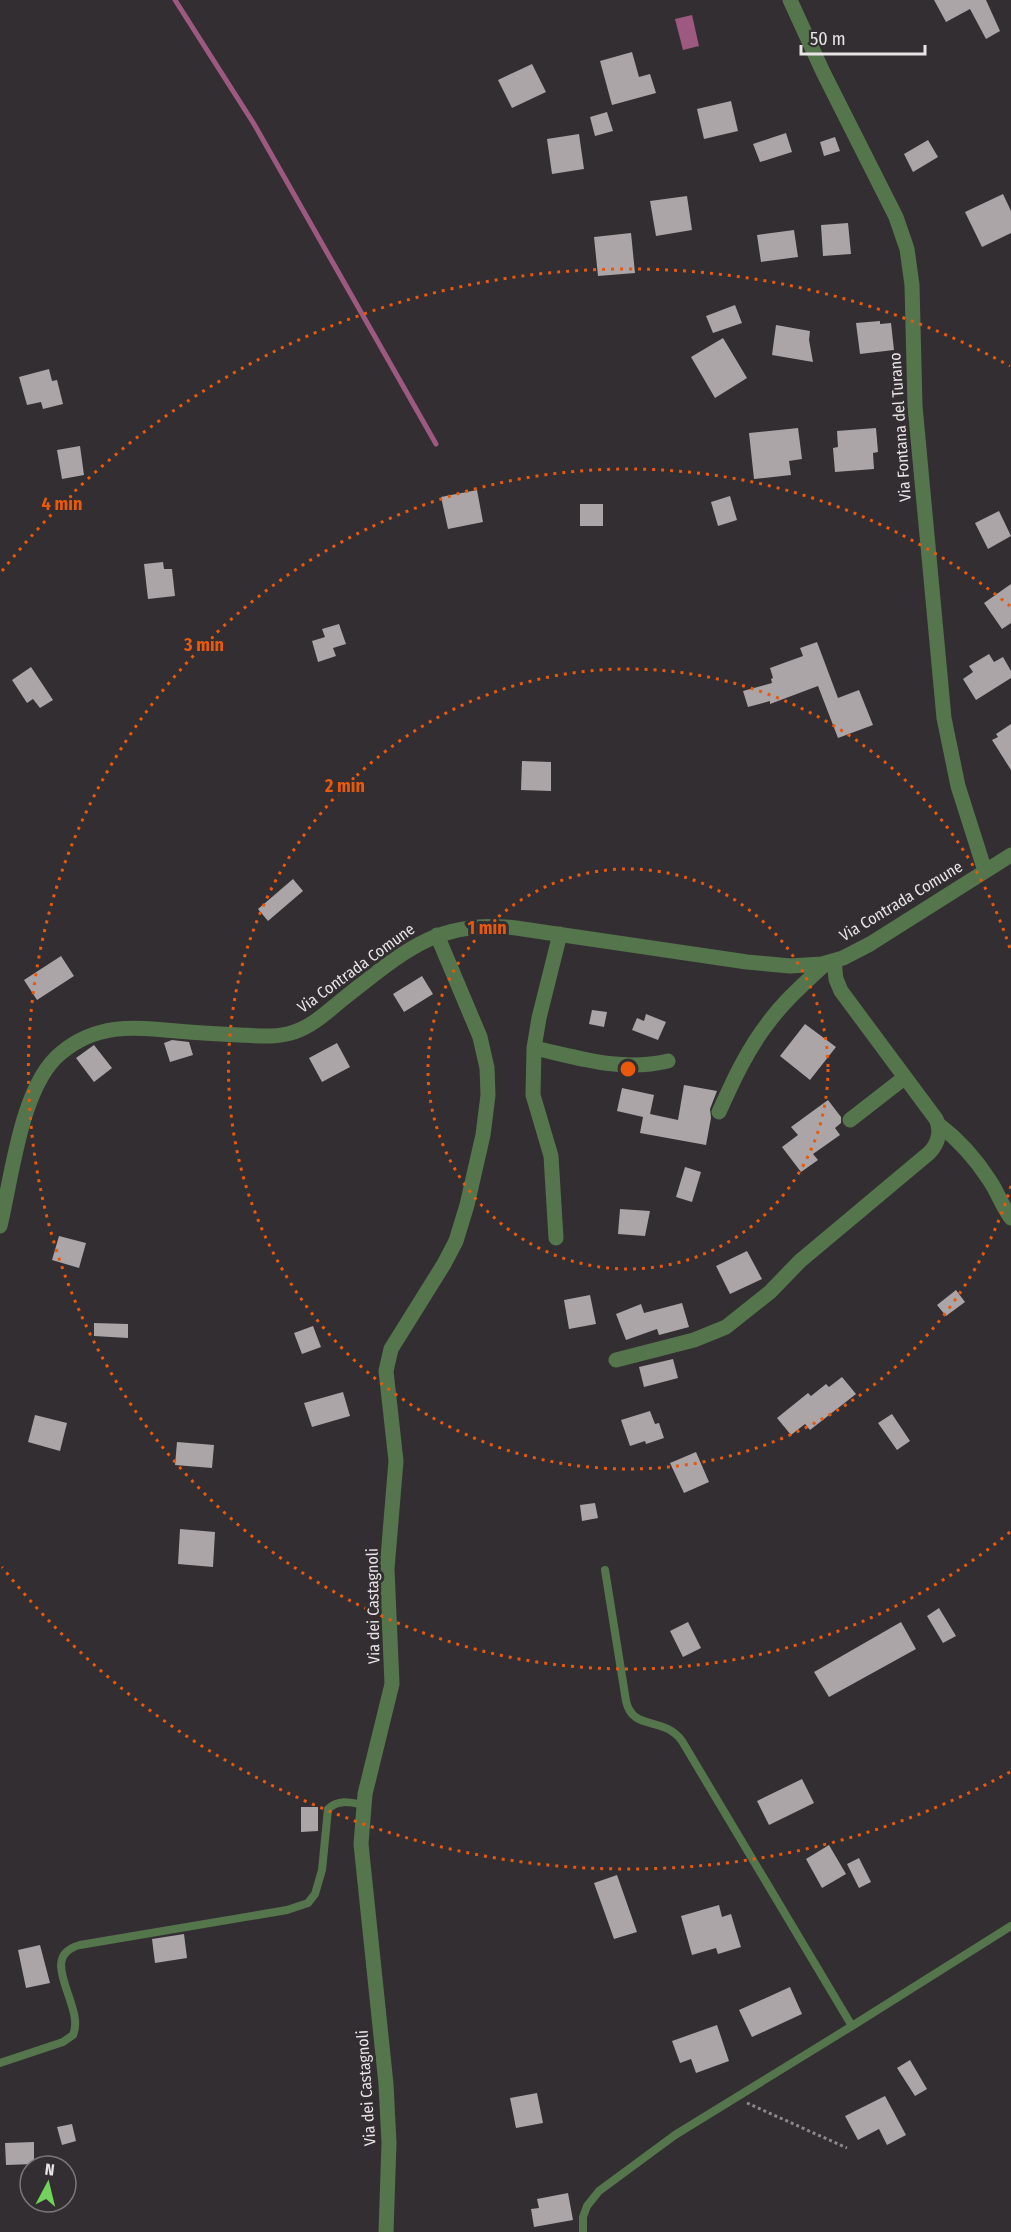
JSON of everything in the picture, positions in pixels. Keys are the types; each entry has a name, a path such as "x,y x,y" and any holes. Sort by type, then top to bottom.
{"street":[{"name":"Via Fontana del Turano","path":"790,0 823,72 896,217 907,249 912,285 916,419 944,718 958,786 985,871"},
{"name":"Via Contrada Comune","path":"0,1226 30,1100 44,1072 53,1060 67,1048 95,1034 124,1027 249,1036 296,1032 317,1019 404,952 437,934 487,926 560,934 755,963 800,966 830,962 870,944 1011,855"},
{"name":"Via dei Castagnoli","path":"386,2232 388,2113 361,1854 364,1805 392,1684 387,1569 396,1461 387,1384 388,1364 394,1344 456,1241 470,1193 488,1104 487,1068 480,1037 437,934"},
{"path":"556,1238 551,1156 533,1095 534,1048 539,1018 560,934"},
{"path":"719,1112 746,1056 768,1022 790,996 830,962 841,991 928,1107 938,1124 960,1142 986,1175 1000,1203 1011,1218"},
{"path":"534,1048 624,1066 650,1065 668,1061"},
{"path":"850,1120 904,1078"},
{"path":"616,1360 694,1340 726,1326 765,1296 800,1261 933,1149 938,1138 938,1124"}],"lane":[{"path":"605,1570 626,1701 630,1713 639,1720 669,1728 682,1741 852,2026"},
{"path":"0,2063 63,2042 73,2035 75,2018 61,1966 63,1954 67,1950 80,1945 302,1906 312,1899 320,1880 328,1809 341,1802 364,1805"},
{"path":"583,2232 587,2206 598,2191 675,2136 1011,1926"}],"path":[{"path":"737,2098 847,2148"}],"shaded area":[{"path":"692,15 699,46 683,50 675,19"}],"building":[{"path":"934,0 986,0 1000,31 986,39 970,9 946,22"},
{"path":"632,52 639,77 650,74 656,93 612,105 600,61"},
{"path":"532,64 546,92 512,108 498,80"},
{"path":"731,101 738,131 704,139 697,109"},
{"path":"607,112 613,131 595,136 590,117"},
{"path":"786,133 792,152 760,162 753,144"},
{"path":"579,134 584,169 552,174 547,139"},
{"path":"835,137 840,151 824,156 820,142"},
{"path":"928,140 938,157 913,172 904,154"},
{"path":"1003,194 1011,211 1011,233 982,247 965,212"},
{"path":"687,196 692,230 656,236 650,201"},
{"path":"848,223 851,254 823,256 821,225"},
{"path":"794,230 798,257 761,262 757,235"},
{"path":"631,233 635,273 598,276 594,237"},
{"path":"735,305 742,323 713,333 706,316"},
{"path":"880,321 880,324 891,323 894,350 860,354 856,323"},
{"path":"776,325 810,331 809,340 813,362 772,355"},
{"path":"723,338 747,378 715,398 691,357"},
{"path":"49,369 52,381 57,380 63,404 43,409 41,402 27,405 19,377"},
{"path":"798,428 802,459 789,461 791,475 754,479 749,433"},
{"path":"876,428 878,452 873,453 874,469 835,472 833,448 838,447 837,431"},
{"path":"80,446 84,475 62,479 57,450"},
{"path":"477,490 483,522 448,529 441,497"},
{"path":"730,496 737,520 718,526 711,502"},
{"path":"580,504 603,504 603,526 580,526"},
{"path":"999,511 1011,536 988,549 975,523"},
{"path":"163,562 164,569 172,569 175,596 148,599 144,564"},
{"path":"1011,584 1011,623 1002,629 984,603"},
{"path":"339,624 346,644 333,648 336,656 318,662 312,641 325,637 322,629"},
{"path":"817,642 838,698 859,690 873,725 838,738 818,686 770,704 770,701 748,707 743,691 772,683 770,668 803,656 800,648"},
{"path":"989,654 994,662 1003,657 1011,671 1011,678 976,700 963,679 973,672 969,666"},
{"path":"31,667 53,700 40,708 33,699 27,703 12,680"},
{"path":"1011,724 1011,770 992,740 998,737 996,734"},
{"path":"522,761 551,762 551,791 521,790"},
{"path":"293,879 303,891 268,921 258,909"},
{"path":"61,956 74,976 37,1000 24,980"},
{"path":"422,976 433,994 404,1012 393,994"},
{"path":"592,1010 607,1012 604,1027 589,1024"},
{"path":"646,1014 666,1022 658,1040 632,1030 637,1018 644,1021"},
{"path":"805,1024 836,1047 810,1080 780,1056"},
{"path":"172,1040 189,1042 193,1055 170,1062 164,1043"},
{"path":"337,1043 350,1067 322,1082 309,1058"},
{"path":"94,1045 112,1068 94,1082 76,1058"},
{"path":"684,1085 717,1091 710,1109 711,1118 706,1145 640,1133 643,1117 617,1111 622,1088 654,1095 650,1114 678,1120"},
{"path":"828,1100 841,1117 841,1123 835,1128 840,1135 813,1154 818,1160 801,1172 782,1147 798,1135 791,1127"},
{"path":"685,1167 701,1172 692,1202 676,1197"},
{"path":"620,1209 650,1211 645,1236 618,1234"},
{"path":"59,1236 86,1243 79,1268 52,1260"},
{"path":"747,1251 762,1279 730,1294 716,1266"},
{"path":"956,1290 965,1302 946,1316 937,1305"},
{"path":"590,1295 596,1324 569,1329 564,1300"},
{"path":"682,1303 689,1327 659,1335 657,1329 626,1340 616,1314 641,1304 644,1313"},
{"path":"94,1323 128,1324 128,1338 94,1336"},
{"path":"313,1326 321,1347 302,1354 294,1333"},
{"path":"673,1359 678,1378 644,1387 639,1367"},
{"path":"842,1377 856,1394 810,1430 805,1424 791,1435 777,1418 808,1393 811,1396 826,1384 829,1387"},
{"path":"343,1392 350,1416 312,1427 304,1403"},
{"path":"650,1411 655,1424 659,1423 664,1438 630,1446 621,1420"},
{"path":"892,1414 910,1441 897,1450 878,1423"},
{"path":"35,1415 67,1423 60,1451 28,1442"},
{"path":"177,1442 214,1445 212,1468 175,1465"},
{"path":"696,1452 709,1482 684,1493 670,1463"},
{"path":"595,1503 598,1518 582,1521 580,1505"},
{"path":"180,1529 215,1532 213,1567 178,1564"},
{"path":"939,1608 956,1636 943,1643 927,1616"},
{"path":"688,1622 701,1648 683,1657 670,1631"},
{"path":"901,1622 916,1649 829,1697 814,1672"},
{"path":"802,1779 814,1803 769,1825 757,1801"},
{"path":"301,1807 318,1807 318,1831 301,1832"},
{"path":"829,1845 846,1874 822,1888 806,1859"},
{"path":"859,1858 871,1882 859,1888 847,1864"},
{"path":"617,1875 637,1932 614,1939 594,1883"},
{"path":"719,1905 722,1917 731,1914 741,1947 718,1954 716,1948 692,1955 681,1916"},
{"path":"184,1934 187,1958 155,1963 152,1939"},
{"path":"40,1945 50,1983 26,1988 18,1950"},
{"path":"790,1987 802,2014 752,2037 739,2010"},
{"path":"717,2025 729,2061 696,2073 691,2059 680,2063 672,2041"},
{"path":"910,2060 927,2089 915,2096 897,2068"},
{"path":"537,2093 543,2123 516,2128 510,2098"},
{"path":"885,2096 906,2135 887,2145 879,2129 858,2140 845,2116"},
{"path":"72,2124 76,2141 62,2145 57,2127"},
{"path":"34,2142 34,2154 18,2154 18,2165 6,2165 5,2143"},
{"path":"568,2193 573,2220 534,2227 531,2209 539,2208 537,2199"}],"waterway":[{"path":"175,0 254,124 436,444"}]}
